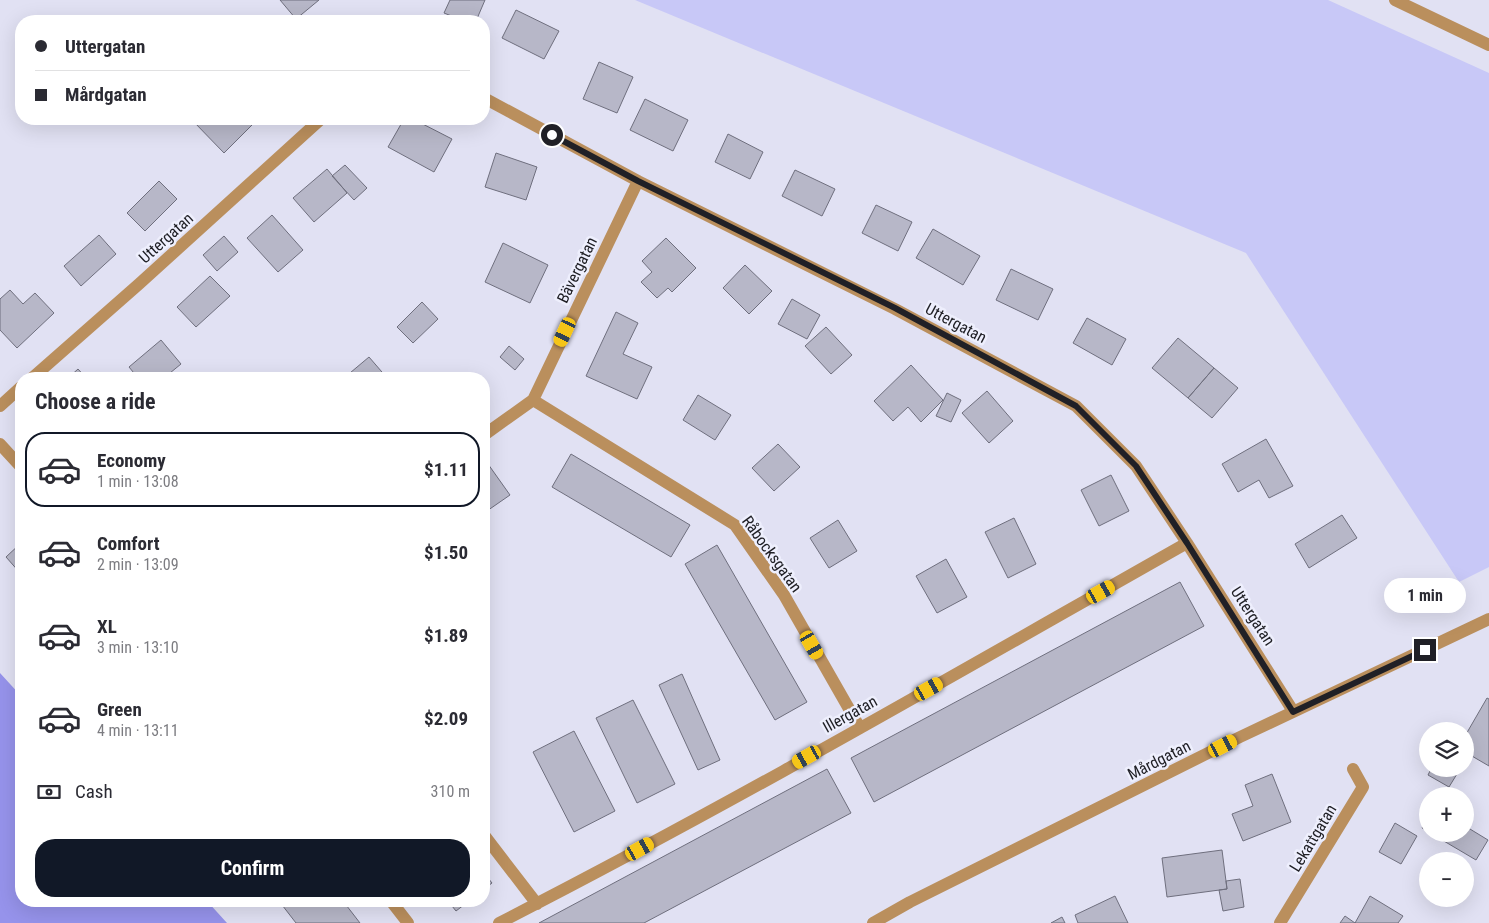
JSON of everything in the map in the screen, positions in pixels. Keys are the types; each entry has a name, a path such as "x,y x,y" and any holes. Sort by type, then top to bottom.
{"street":[{"path":"1395,0 1489,45"},
{"name":"Uttergatan","path":"490,101 638,181 895,308 1076,406 1136,466 1187,543 1293,712"},
{"name":"Uttergatan","path":"39,372 314,125"},
{"name":"Bävergatan","path":"490,431 533,400 638,181"},
{"path":"0,406 15,392"},
{"name":"Råbocksgatan","path":"533,400 735,525 784,595 860,728"},
{"path":"0,444 15,460"},
{"name":"Illergatan","path":"499,923 607,868 860,728 1187,543"},
{"name":"Mårdgatan","path":"873,923 919,897 1293,712 1489,619"},
{"name":"Lekattgatan","path":"1280,923 1363,787 1353,769"},
{"path":"490,843 537,904"},
{"path":"396,907 408,923"}],"shaded area":[{"path":"635,0 1328,0 1489,73 1489,567 1459,582 1246,253"},
{"path":"0,673 15,689 15,907 212,907 227,923 0,923"}],"building":[{"path":"280,0 319,0 301,15 293,15"},
{"path":"450,0 485,0 479,15 449,15 444,13"},
{"path":"516,10 559,31 544,59 502,38"},
{"path":"599,62 633,77 617,113 583,99"},
{"path":"645,99 688,120 673,151 630,130"},
{"path":"197,125 252,125 224,153"},
{"path":"401,125 425,125 452,139 434,172 388,147"},
{"path":"728,134 763,152 750,179 715,162"},
{"path":"496,153 537,167 526,200 485,187"},
{"path":"345,165 367,188 354,200 332,176"},
{"path":"327,169 347,193 314,222 293,198"},
{"path":"795,170 835,189 822,216 782,196"},
{"path":"159,181 177,199 145,231 127,213"},
{"path":"876,205 912,222 898,251 862,233"},
{"path":"272,215 303,250 278,272 247,238"},
{"path":"933,229 980,256 963,285 916,258"},
{"path":"99,235 116,254 81,286 64,266"},
{"path":"224,236 238,252 217,271 203,255"},
{"path":"666,238 696,268 672,292 668,288 657,298 641,282 652,272 642,261"},
{"path":"503,243 548,265 530,303 485,282"},
{"path":"745,265 772,291 749,314 723,288"},
{"path":"1011,269 1053,289 1038,320 996,300"},
{"path":"210,276 230,296 196,327 177,307"},
{"path":"10,290 23,304 35,293 54,313 17,348 0,330 0,299"},
{"path":"792,299 820,315 807,339 778,324"},
{"path":"422,302 438,319 413,343 397,327"},
{"path":"616,312 638,323 623,354 652,367 637,399 586,376"},
{"path":"1087,318 1126,339 1112,365 1073,343"},
{"path":"826,327 852,355 831,374 805,346"},
{"path":"1178,338 1214,368 1188,398 1152,368"},
{"path":"161,340 181,364 171,372 133,372 129,367"},
{"path":"509,346 524,359 515,370 500,357"},
{"path":"369,357 382,372 351,372"},
{"path":"911,365 943,400 921,422 908,407 893,421 874,401"},
{"path":"1214,368 1238,388 1212,418 1188,398"},
{"path":"987,391 1013,421 989,443 962,413"},
{"path":"947,393 961,400 951,422 936,416"},
{"path":"698,395 731,415 715,440 683,420"},
{"path":"1266,439 1293,486 1269,498 1259,480 1238,492 1222,464"},
{"path":"778,444 800,467 774,491 752,468"},
{"path":"571,454 690,525 671,557 552,487"},
{"path":"490,467 510,495 490,509"},
{"path":"1111,475 1129,511 1099,526 1081,490"},
{"path":"1342,515 1357,538 1309,568 1295,544"},
{"path":"1014,518 1036,564 1008,578 985,532"},
{"path":"838,520 857,551 829,568 810,538"},
{"path":"717,545 807,702 775,720 685,564"},
{"path":"15,549 15,567 6,557"},
{"path":"946,559 967,597 937,613 916,576"},
{"path":"1180,582 1204,626 874,802 851,758"},
{"path":"682,674 720,760 698,770 659,685"},
{"path":"1487,698 1489,699 1489,766 1474,757 1473,722"},
{"path":"633,700 675,784 637,803 596,718"},
{"path":"574,731 615,811 574,832 533,752"},
{"path":"827,769 851,813 644,923 539,923"},
{"path":"1272,774 1291,822 1243,841 1232,814 1253,806 1245,785"},
{"path":"1432,777 1455,777 1449,787"},
{"path":"1395,823 1417,836 1401,864 1379,852"},
{"path":"1474,831 1488,840 1476,860 1474,859 1474,852 1462,852 1446,842 1474,842"},
{"path":"1222,850 1227,889 1167,897 1162,858"},
{"path":"1240,879 1244,907 1223,911 1219,890 1227,889 1226,881"},
{"path":"1115,896 1128,923 1078,923 1075,915"},
{"path":"1370,896 1403,916 1398,923 1355,923"},
{"path":"284,907 348,907 360,923 296,923"},
{"path":"453,907 461,907 456,911"},
{"path":"1345,916 1355,923 1340,923"},
{"path":"1062,917 1065,923 1051,923"}],"route":[{"path":"552,135 638,181 895,308 1076,406 1136,466 1281,690 1293,712 1425,650"}]}
